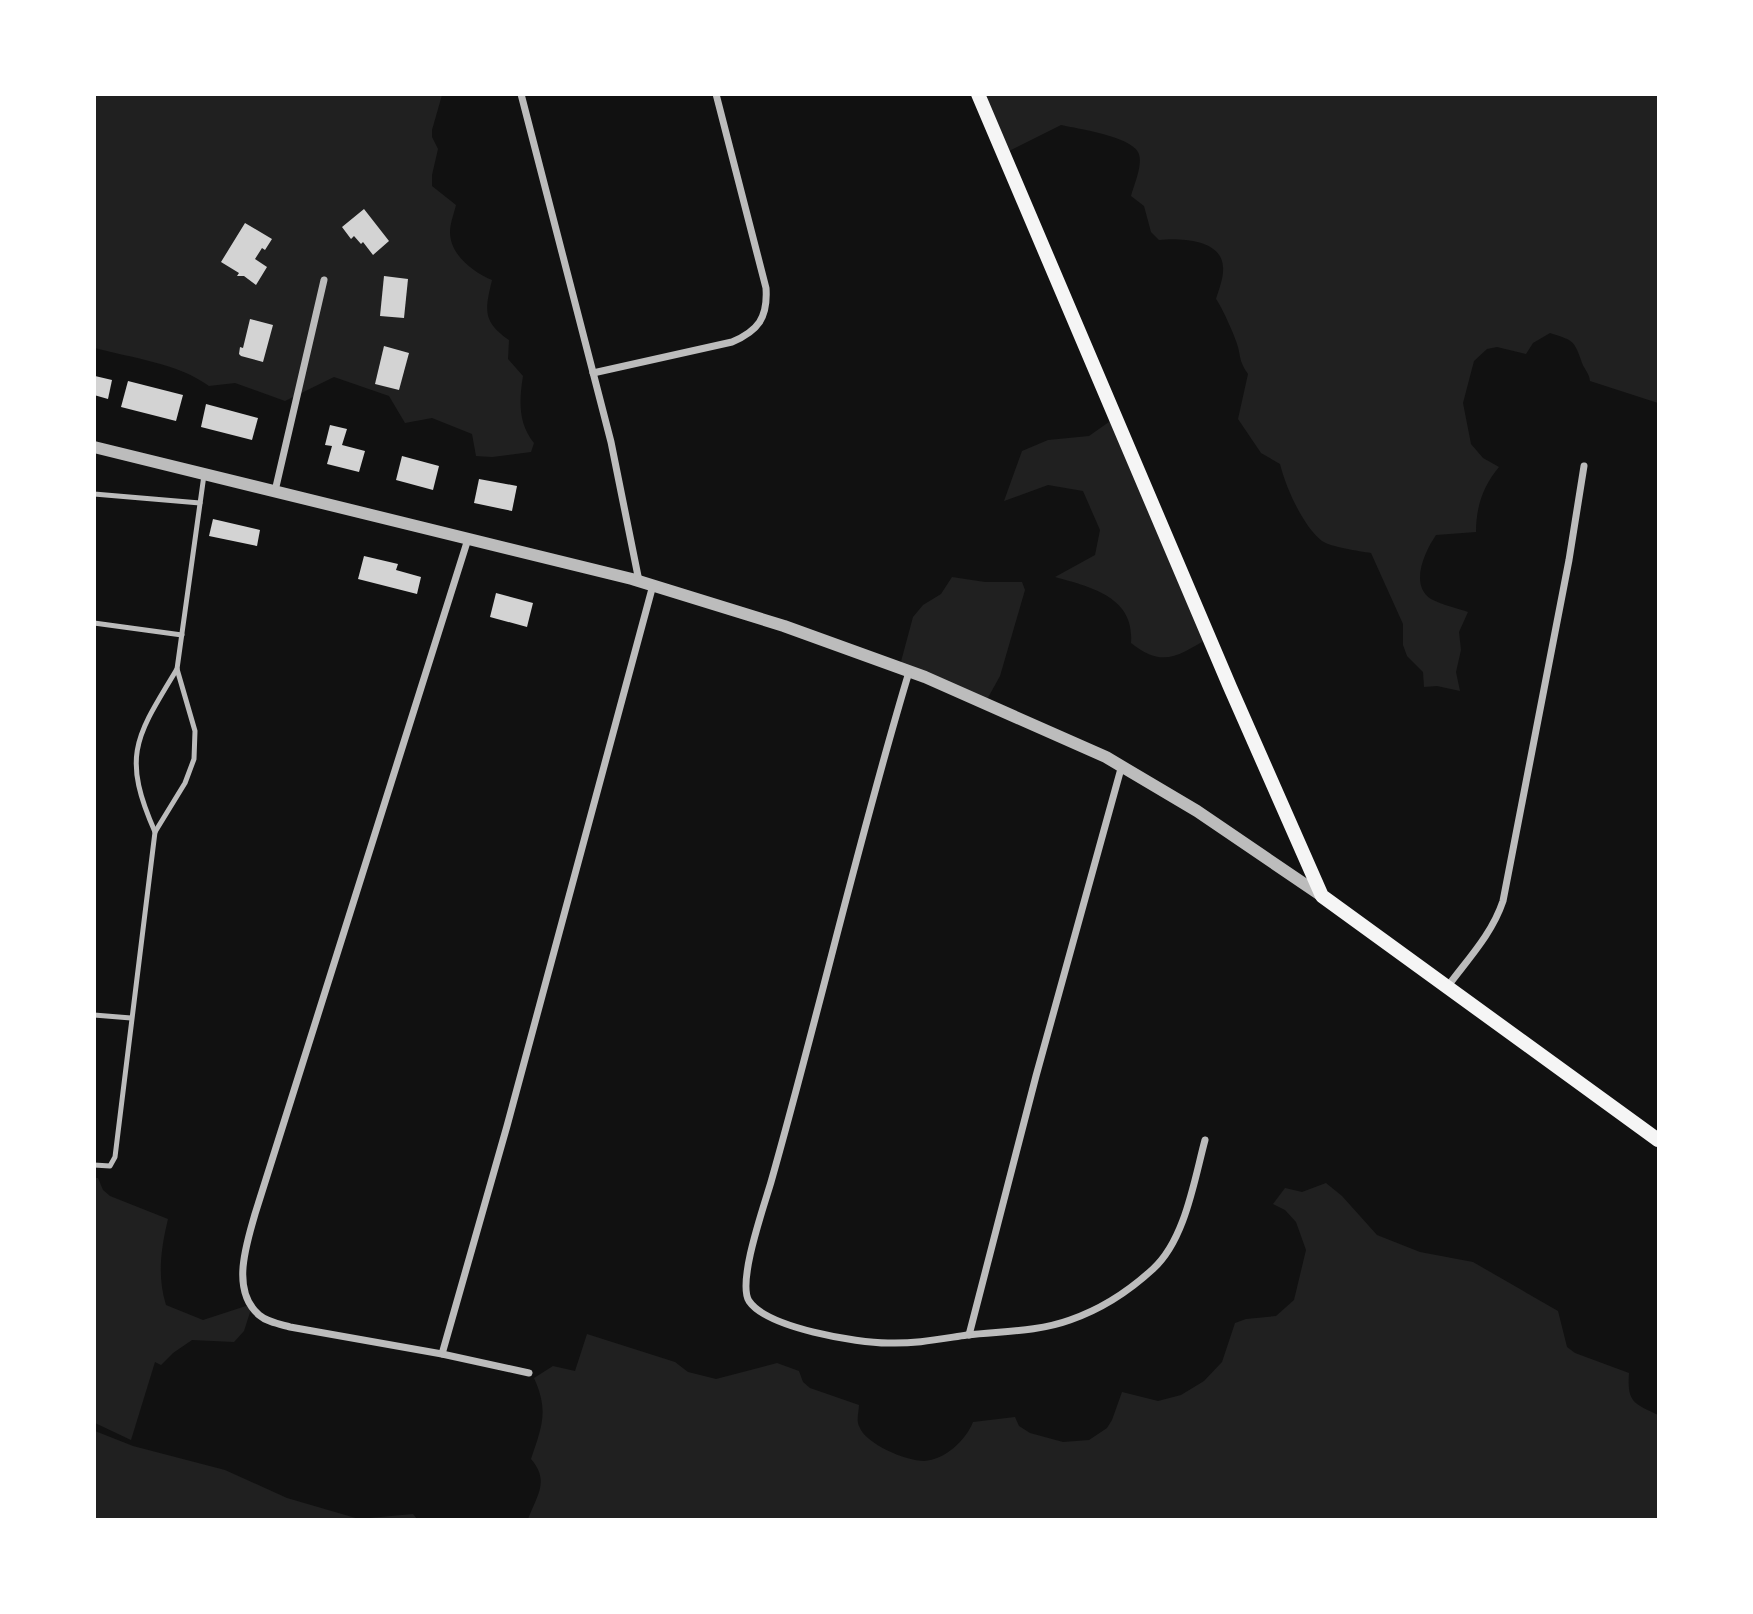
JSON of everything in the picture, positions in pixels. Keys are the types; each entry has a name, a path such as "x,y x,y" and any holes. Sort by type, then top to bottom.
{"main road":[{"path":"978,94 1214,650 1322,896 1658,1140"}],"street":[{"path":"521,94 622,492 639,581"},
{"path":"593,373 732,342 750,334 761,321 766,304 765,288 716,94"},
{"path":"275,491 324,280"},
{"path":"94,446 639,581 725,606 806,634 937,683 1122,765 1322,896"},
{"path":"1448,986 1487,936 1503,901 1569,560 1584,466"},
{"path":"468,539 256,1214 246,1248 243,1274 251,1305 267,1320 290,1327 442,1354 529,1373"},
{"path":"442,1354 507,1126 653,585"},
{"path":"909,673 750,1254 746,1286 749,1301 766,1316 807,1331 868,1342 916,1343 1034,1329 1067,1322 1109,1303 1157,1266 1175,1242 1205,1140"},
{"path":"969,1335 1036,1076 1122,765"}],"lane":[{"path":"155,832 138,788 135,758 141,733 177,669 204,474"},
{"path":"94,494 200,503"},
{"path":"94,623 182,635"},
{"path":"94,1166 110,1166 115,1157 155,832 185,783 194,759 195,731 177,669"},
{"path":"94,1015 131,1018"}],"shaded area":[{"path":"94,95 442,95 432,130 432,137 438,149 432,186 456,205 450,232 458,255 470,267 492,280 488,314 494,327 509,340 508,359 523,376 521,411 525,428 534,443 531,452 492,457 476,456 472,434 432,418 405,423 389,396 334,377 285,401 235,383 209,386 197,378 154,362 95,348"},
{"path":"978,95 1658,95 1658,403 1590,381 1574,344 1550,333 1533,343 1526,354 1497,347 1487,349 1474,361 1463,403 1471,444 1483,458 1499,467 1482,497 1476,532 1436,535 1427,550 1420,577 1424,593 1431,599 1468,612 1459,632 1461,650 1456,672 1460,691 1437,686 1424,687 1423,672 1407,656 1403,645 1403,624 1371,553 1332,545 1315,534 1296,506 1280,464 1261,453 1238,419 1248,374 1216,299 1223,275 1221,258 1208,246 1198,242 1159,240 1151,232 1144,206 1131,196 1139,168 1138,152 1133,146 1114,137 1061,125 1005,153"},
{"path":"1116,417 1209,638 1171,657 1152,656 1131,643 1126,615 1108,596 1055,577 1095,555 1100,530 1083,491 1048,485 1004,501 1022,451 1048,440 1089,436"},
{"path":"952,577 985,582 1022,582 1025,590 1000,676 985,703 899,669 913,617 923,605 941,594"},
{"path":"95,1178 98,1178 103,1190 110,1196 168,1219 161,1262 166,1305 203,1320 252,1306 244,1331 234,1342 192,1340 161,1365 155,1362 131,1440 95,1423"},
{"path":"1326,1183 1342,1196 1377,1235 1420,1252 1473,1262 1558,1311 1567,1347 1575,1353 1629,1373 1629,1390 1633,1400 1658,1415 1658,1519 528,1519 541,1481 537,1467 531,1459 543,1409 534,1378 553,1366 575,1371 587,1334 675,1362 688,1372 716,1379 777,1363 799,1371 803,1382 810,1388 859,1405 858,1424 869,1439 897,1455 916,1460 932,1460 947,1453 960,1442 973,1422 1015,1417 1019,1426 1030,1433 1063,1442 1089,1440 1107,1428 1122,1392 1158,1401 1181,1395 1204,1381 1222,1362 1235,1323 1276,1316 1294,1300 1306,1250 1296,1222 1285,1210 1273,1204 1285,1188 1302,1192"},
{"path":"95,1431 133,1446 225,1470 287,1498 359,1519 95,1519"},
{"path":"413,1514 417,1519 359,1519"}],"building":[{"path":"364,209 389,241 373,255 363,242 361,244 354,236 351,239 342,227"},
{"path":"245,223 272,239 255,259 267,267 256,285 244,276 237,276 239,273 221,262"},
{"path":"384,276 408,279 404,318 380,316"},
{"path":"250,319 273,325 263,362 239,354"},
{"path":"384,346 409,353 399,390 375,384"},
{"path":"95,376 112,380 108,399 94,395"},
{"path":"128,381 183,395 176,421 121,407"},
{"path":"206,404 258,418 252,440 201,427"},
{"path":"330,425 347,429 342,445 365,451 359,472 327,464 332,446 325,445"},
{"path":"402,456 439,466 433,490 396,480"},
{"path":"479,479 517,486 512,511 474,503"},
{"path":"213,519 260,530 257,546 209,536"},
{"path":"364,556 398,564 396,570 421,577 417,594 358,579"},
{"path":"496,593 533,603 527,627 490,617"}]}
